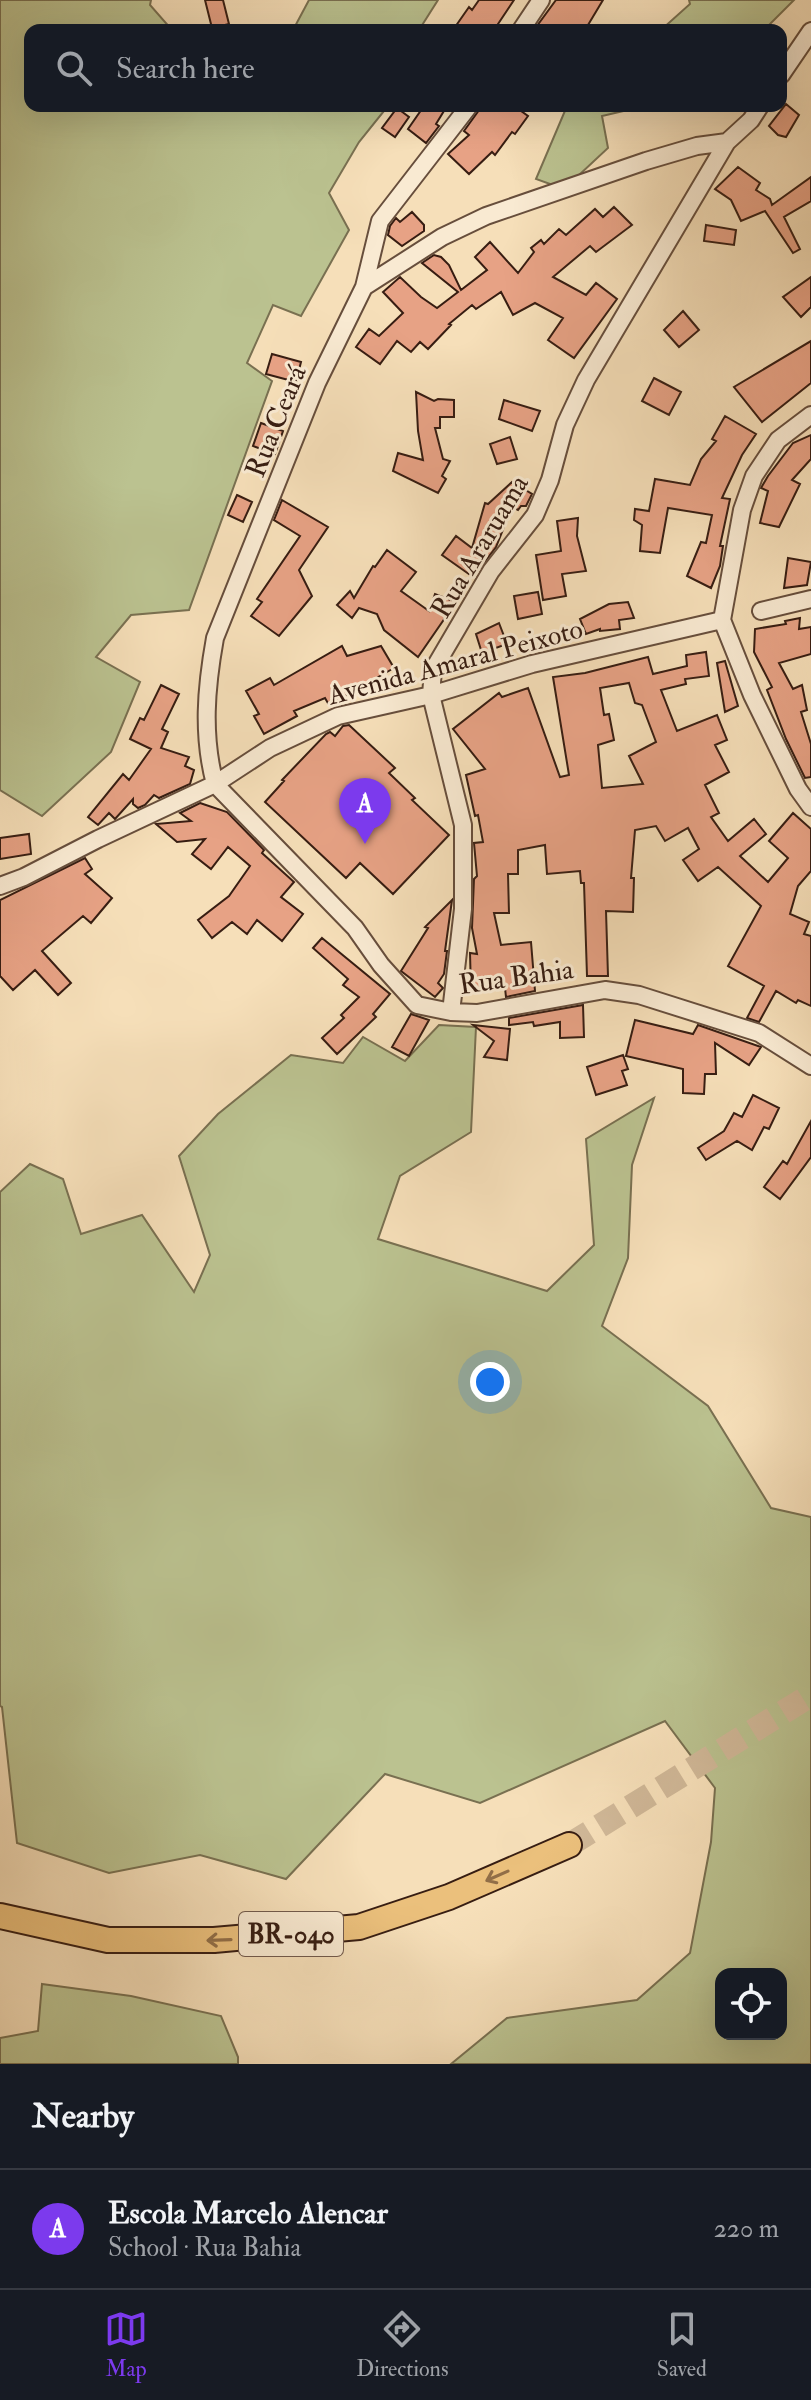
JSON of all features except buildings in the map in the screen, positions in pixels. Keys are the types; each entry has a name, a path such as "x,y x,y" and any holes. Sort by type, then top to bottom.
{"highway":[{"name":"BR-040","path":"0,1916 108,1940 214,1940 359,1927 449,1897 569,1845"}],"street":[{"path":"525,24 541,0"},
{"path":"787,66 811,31"},
{"name":"Rua Ceará","path":"215,784 207,757 205,733 215,638 317,383 364,287 380,221 464,112"},
{"name":"Rua Araruama","path":"451,1012 463,909 463,825 431,695 433,670 491,571 535,515 550,480 565,425 586,380 727,142 756,112"},
{"path":"364,287 442,237 486,216 646,161 697,146 727,142"},
{"path":"811,415 778,440 754,476 742,510 722,620 752,695 798,789 811,807"},
{"path":"761,611 811,599"},
{"name":"Avenida Amaral Peixoto","path":"0,886 215,784 270,748 338,716 431,695 532,664 722,620"},
{"name":"Rua Bahia","path":"215,784 355,928 381,965 417,1005 451,1012 477,1013 548,998 616,991 652,998 759,1033 811,1066"}],"green space":[{"path":"0,0 151,0 150,5 167,24 24,24 24,112 383,112 359,142 329,193 349,230 301,316 273,305 247,363 272,381 189,610 131,615 96,657 140,682 111,752 42,816 0,790"},
{"path":"309,0 438,0 423,24 296,24"},
{"path":"689,0 794,0 770,24 668,24 690,4"},
{"path":"564,112 619,112 602,116 608,148 564,189 536,179"},
{"path":"439,1025 476,1027 471,1132 400,1176 378,1239 547,1291 594,1245 586,1139 654,1098 632,1165 628,1258 602,1326 708,1406 771,1508 811,1517 811,2064 451,2064 507,2018 637,2000 690,1953 711,1842 715,1788 665,1721 480,1803 385,1774 286,1879 200,1855 109,1873 17,1843 0,1706 0,1192 30,1164 63,1179 81,1234 142,1215 194,1292 210,1255 179,1156 218,1114 291,1055 343,1063 363,1037 405,1061"},
{"path":"42,1984 131,1996 221,2016 238,2064 0,2064 0,2038 38,2031"}],"tunnel":[{"path":"569,1845 811,1695"}],"place":[{"name":"Escola Marcelo Alencar","path":"365,844"}]}
